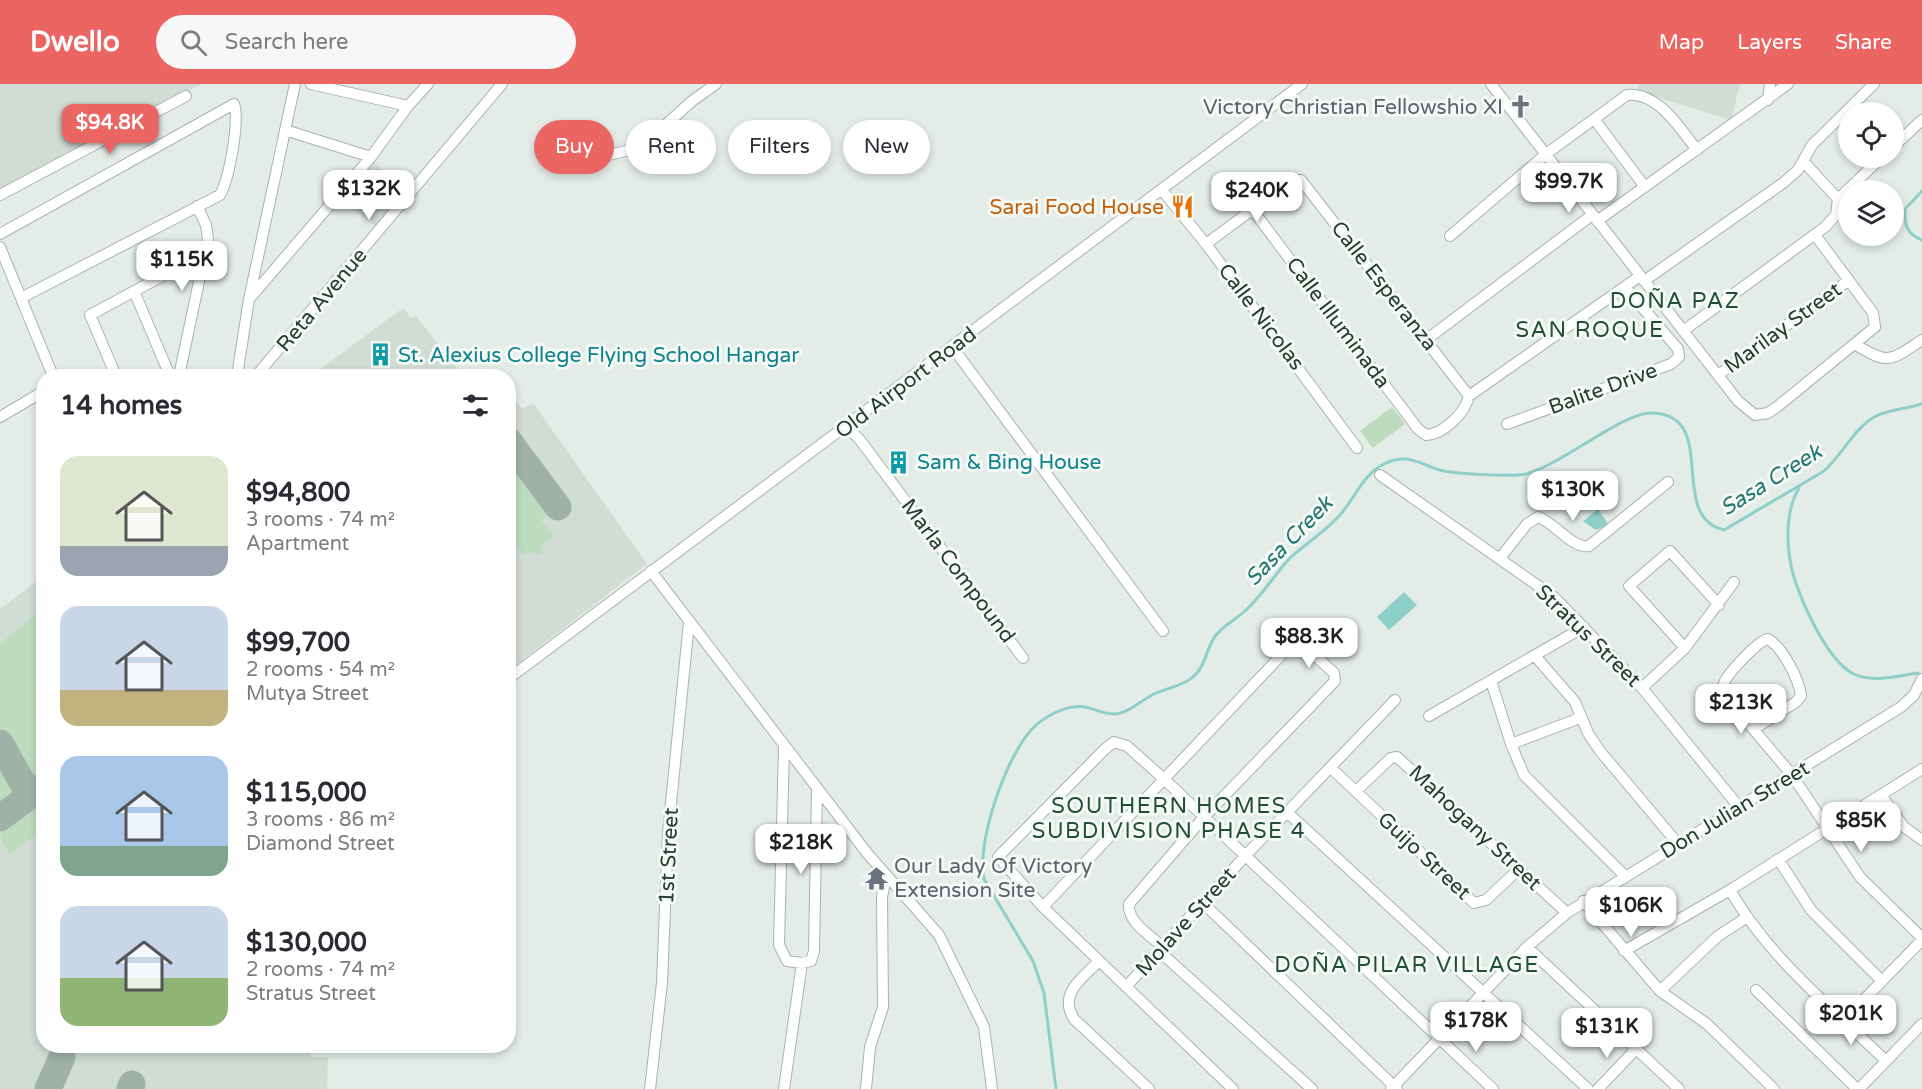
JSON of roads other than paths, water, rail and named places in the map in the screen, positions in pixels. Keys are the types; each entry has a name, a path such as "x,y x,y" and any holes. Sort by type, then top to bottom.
{"street":[{"path":"238,369 249,299 295,84"},
{"path":"311,84 408,106"},
{"path":"249,299 371,157 408,106 428,84"},
{"name":"Reta Avenue","path":"262,369 502,84"},
{"path":"614,154 650,140 692,101 716,84"},
{"name":"Old Airport Road","path":"516,673 953,348 1302,84"},
{"path":"1491,84 1594,218 1749,412 1762,415 1777,407 1856,345 1872,331 1876,323 1873,313 1815,235"},
{"path":"1768,100 1770,84"},
{"path":"1426,340 1594,218 1645,187 1788,84"},
{"path":"1469,396 1625,287 1642,279 1783,183 1803,161 1812,145 1874,84"},
{"path":"1450,236 1545,154 1627,95 1641,96 1658,105 1697,150"},
{"path":"0,195 186,96"},
{"path":"0,234 234,104 237,121 223,190 220,195 21,298"},
{"path":"1594,119 1645,187"},
{"path":"1904,137 1922,120"},
{"path":"285,130 371,157"},
{"path":"1683,331 1815,235 1836,215 1838,199 1803,161"},
{"path":"1858,180 1871,168"},
{"name":"Calle Esperanza","path":"1252,209 1298,178 1306,185 1469,396"},
{"name":"Calle Nicolas","path":"1162,190 1206,244 1357,448"},
{"path":"180,369 208,232 197,206"},
{"path":"1206,244 1252,209"},
{"name":"Calle Illuminada","path":"1252,209 1418,429 1426,435 1434,433 1460,415 1467,405 1469,396"},
{"path":"0,247 50,369"},
{"path":"113,369 90,315 205,254"},
{"name":"Marilay Street","path":"1718,375 1849,280"},
{"name":"Balite Drive","path":"1507,424 1671,364 1679,357 1678,349 1625,287"},
{"path":"134,291 167,369"},
{"path":"1856,345 1878,358 1885,359 1898,356 1922,340"},
{"path":"953,348 1163,631"},
{"path":"0,417 36,397"},
{"name":"Marla Compound","path":"847,427 860,440 1023,658"},
{"name":"Stratus Street","path":"1380,476 1554,597 1642,688 1739,807"},
{"path":"1500,558 1527,524 1538,517 1548,521 1581,546 1589,546 1668,482"},
{"path":"1684,648 1629,586 1671,551 1719,604"},
{"path":"651,571 816,790 886,877 929,922 947,950 984,1027 992,1089"},
{"path":"1642,688 1684,648 1734,582"},
{"name":"1st Street","path":"650,1089 662,983 668,833 689,622"},
{"path":"1430,716 1584,627"},
{"path":"1755,729 1797,702 1801,696 1798,683 1777,646 1765,639 1723,684 1729,701 1792,775 1827,831 1865,882 1922,939 1845,1020"},
{"path":"1043,907 1297,642 1312,651 1335,677 1332,685 1204,817 1129,904 1132,919 1161,949 1312,1089"},
{"path":"1535,656 1572,698 1580,718 1612,766 1679,845"},
{"name":"Don Julian Street","path":"1394,1088 1527,947 1567,913 1583,901 1679,845 1901,707 1914,695 1922,679"},
{"path":"1491,681 1518,766 1534,787 1625,876"},
{"name":"Molave Street","path":"1126,987 1246,855 1395,700"},
{"path":"1510,744 1580,718"},
{"path":"1233,1089 1043,907 998,857 1110,745 1121,742 1164,779 1493,1089"},
{"path":"784,746 778,926 780,951 786,961 802,963 811,961 814,951 816,790"},
{"name":"Mahogany Street","path":"1356,791 1390,758 1397,757 1567,913"},
{"name":"Guijo Street","path":"1331,768 1474,903 1486,900 1518,868"},
{"path":"1623,951 1730,890 1922,770"},
{"path":"1881,795 1904,827 1922,840"},
{"path":"1288,813 1588,1089"},
{"path":"1778,859 1811,910 1882,981"},
{"path":"866,1089 870,1047 884,1007 882,897 886,877"},
{"path":"1730,890 1746,918 1768,946 1886,1061"},
{"path":"1583,901 1660,992 1707,1024 1774,1089"},
{"path":"1203,903 1394,1088"},
{"path":"1660,992 1718,936 1746,918"},
{"path":"1527,947 1679,1089"},
{"path":"1099,961 1072,990 1067,1000 1068,1009 1074,1019 1149,1089"},
{"path":"784,1089 802,963"},
{"path":"1756,990 1858,1089 1922,1024"},
{"path":"1598,1089 1637,1048"}],"water":[{"path":"1598,509 1609,525 1596,530 1583,521"},
{"path":"1404,592 1417,605 1389,630 1377,617"}],"waterway":[{"name":"Sasa Creek","path":"1922,191 1905,209 1906,224 1910,232 1922,240"},
{"name":"Sasa Creek","path":"1056,1089 1044,993 1033,961 984,879 983,863 984,844 1003,779 1022,742 1037,724 1071,707 1085,707 1112,714 1122,713 1154,694 1189,680 1201,668 1219,631 1251,605 1290,558 1334,522 1370,474 1392,461 1413,460 1440,470 1458,473 1526,474 1541,469 1624,421 1639,415 1651,413 1672,417 1684,429 1690,447 1698,506 1707,521 1724,530 1824,471 1868,421 1887,412 1922,404"},
{"path":"1799,488 1788,522 1790,560 1798,588 1822,640 1843,667 1862,677 1886,678 1918,673"}],"place":[{"name":"Victory Christian Fellowshio XI","path":"1521,107"},
{"name":"Sarai Food House","path":"1182,207"},
{"name":"St. Alexius College Flying School Hangar","path":"380,355"},
{"name":"Sam & Bing House","path":"899,462"},
{"name":"Our Lady Of Victory Extension Site","path":"876,878"}],"district":[{"name":"DOÑA PAZ","path":"1675,301"},
{"name":"SAN ROQUE","path":"1590,330"},
{"name":"SOUTHERN HOMES SUBDIVISION PHASE 4","path":"1169,818"},
{"name":"DOÑA PILAR VILLAGE","path":"1407,965"}]}
